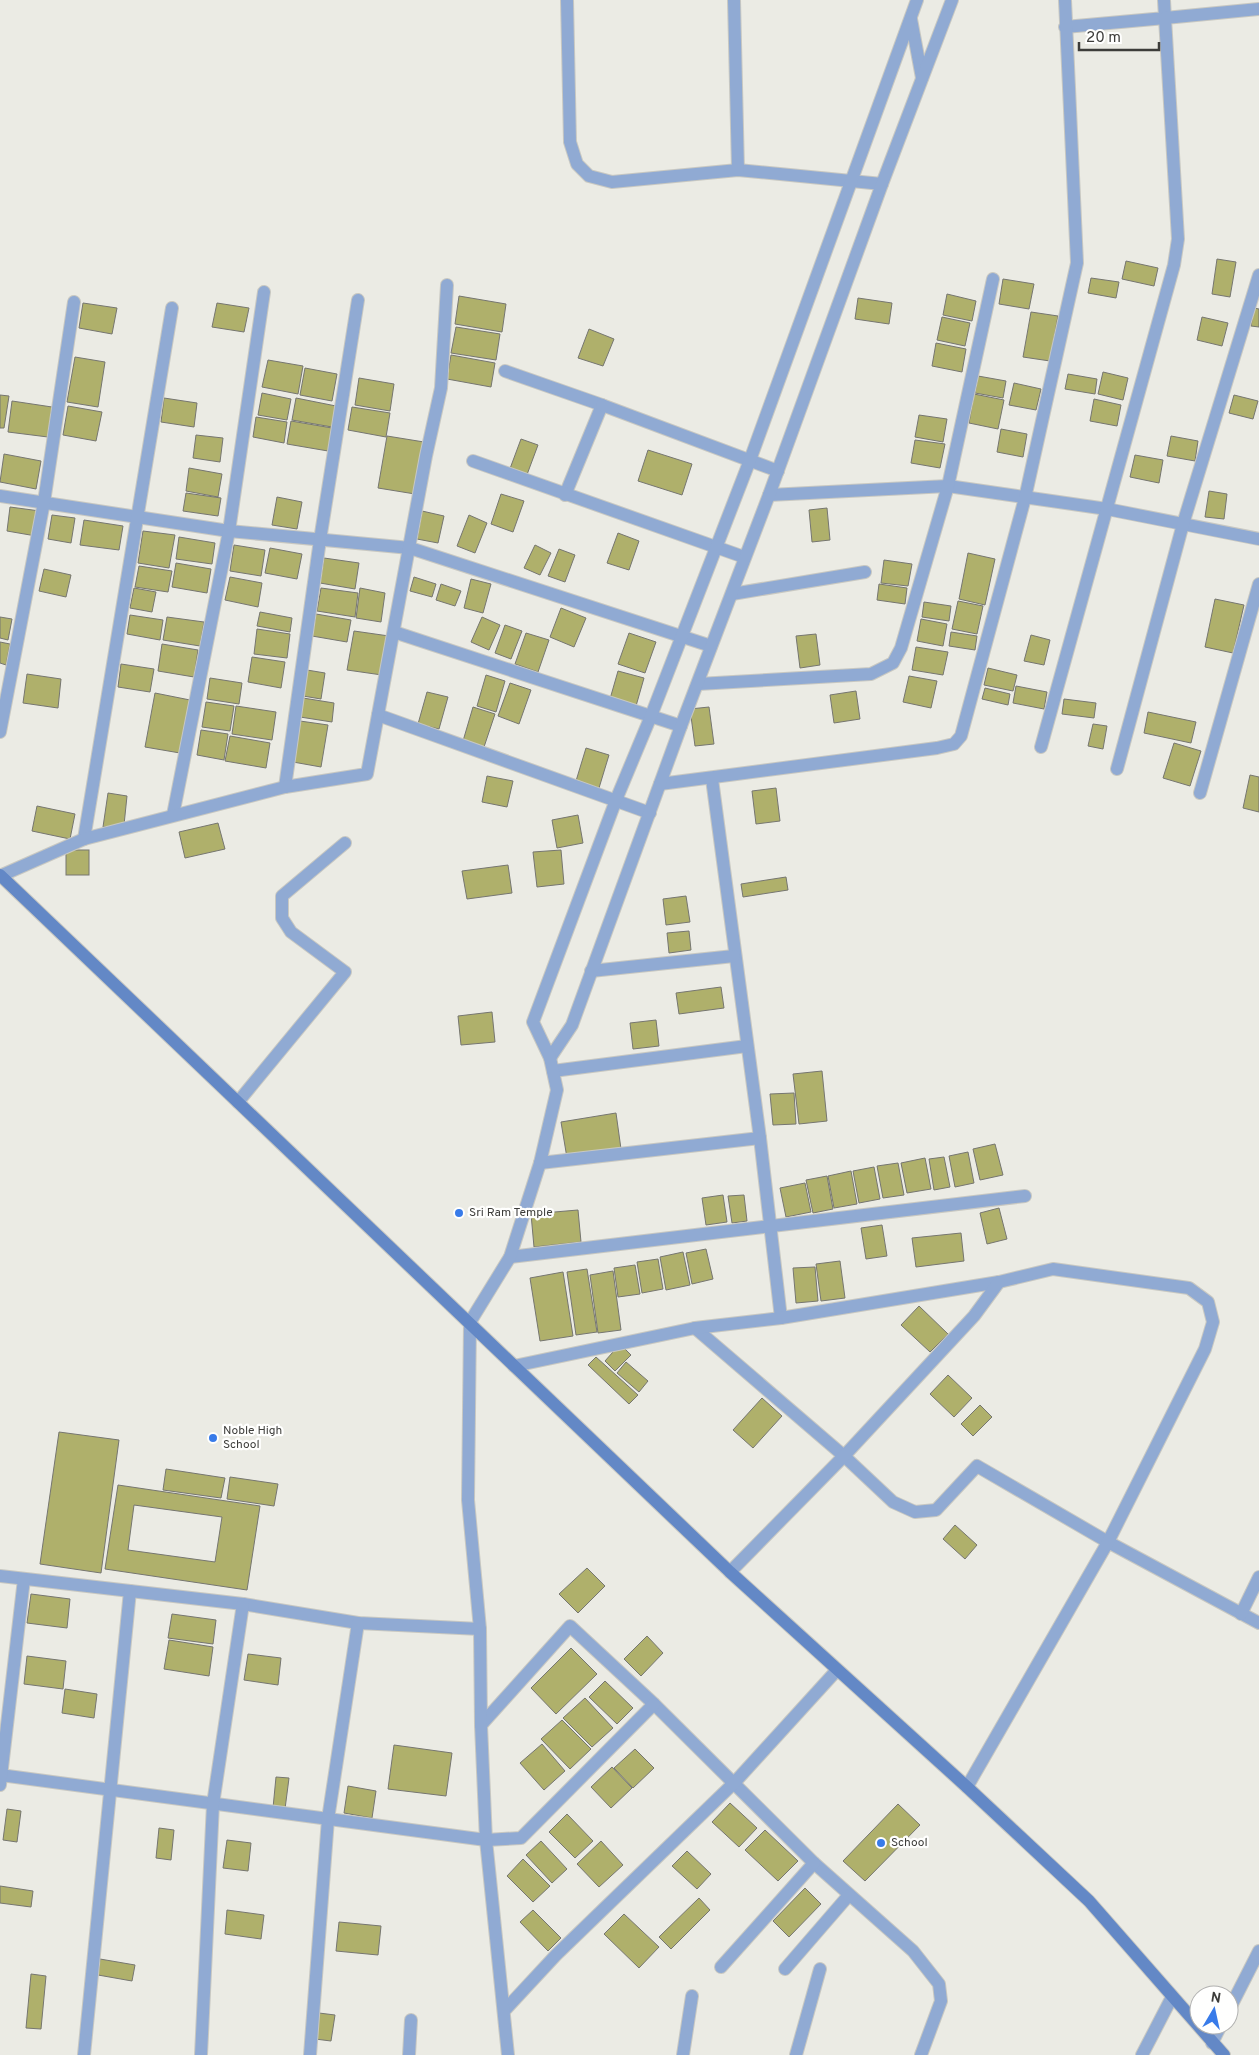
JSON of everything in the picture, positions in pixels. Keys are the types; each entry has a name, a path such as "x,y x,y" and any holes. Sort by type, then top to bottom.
{"street":[{"path":"567,0 570,142 577,164 589,176 612,182 738,170 882,184"},
{"path":"734,0 738,170"},
{"path":"908,0 922,78"},
{"path":"508,2055 486,1840 481,1725 480,1628 468,1500 470,1322 510,1256 540,1163 557,1090 550,1058 534,1022 616,800 651,716 750,460 917,0"},
{"path":"550,1058 572,1025 681,726 778,471 882,184 952,0"},
{"path":"660,784 712,779 937,748 954,744 961,736 1025,498 1077,263 1065,0"},
{"path":"1041,747 1174,265 1178,239 1164,0"},
{"path":"1065,27 1259,10"},
{"path":"1117,769 1183,524 1259,275"},
{"path":"698,684 871,674 893,664 901,648 948,486 993,279"},
{"path":"447,285 441,388 426,456 367,774 285,787 84,839 0,876 470,1322 730,1572 967,1787 1089,1902 1224,2055"},
{"path":"173,815 229,531 264,292"},
{"path":"285,787 320,540 358,300"},
{"path":"0,732 44,502 74,302"},
{"path":"84,839 172,308"},
{"path":"505,371 778,471"},
{"path":"565,495 602,405"},
{"path":"473,462 744,557"},
{"path":"769,495 948,486 1107,510 1259,539"},
{"path":"0,496 229,531 410,548 711,646"},
{"path":"732,594 864,572"},
{"path":"1200,793 1259,584"},
{"path":"394,632 681,726"},
{"path":"378,715 650,813"},
{"path":"712,779 734,956 760,1138 781,1318"},
{"path":"238,1102 345,972 291,932 282,918 282,896 345,843"},
{"path":"591,971 734,956"},
{"path":"553,1071 747,1046"},
{"path":"540,1163 760,1138"},
{"path":"510,1256 1025,1196"},
{"path":"514,1366 695,1328 781,1318 999,1282 1053,1269 1189,1288 1208,1302 1213,1322 1205,1349 1108,1542 967,1787"},
{"path":"730,1572 844,1456 974,1316 999,1282"},
{"path":"695,1328 844,1456 893,1502 915,1512 936,1510 977,1466 1108,1542 1259,1623"},
{"path":"0,1576 243,1604 358,1623 480,1628"},
{"path":"1241,1614 1259,1577"},
{"path":"24,1579 0,1778 111,1790 486,1840 521,1838 654,1704"},
{"path":"84,2055 130,1591"},
{"path":"201,2055 213,1804 243,1604"},
{"path":"310,2055 328,1819 358,1623"},
{"path":"481,1725 570,1626 735,1782 814,1863 913,1952 939,1984 941,2001 921,2055"},
{"path":"504,2011 556,1956 735,1782 837,1670"},
{"path":"720,1967 814,1863"},
{"path":"785,1969 849,1896"},
{"path":"1239,1990 1259,1951"},
{"path":"796,2055 820,1969"},
{"path":"683,2055 692,1996"},
{"path":"1142,2055 1172,1997"},
{"path":"409,2055 411,2020"},
{"path":"1212,2043 1216,2035"}],"building":[{"path":"1217,259 1236,262 1230,297 1212,294"},
{"path":"1126,261 1158,268 1154,286 1122,279"},
{"path":"1091,278 1119,282 1116,298 1088,293"},
{"path":"1003,279 1034,284 1029,309 999,304"},
{"path":"947,294 976,301 972,321 943,315"},
{"path":"459,296 506,304 502,332 455,324"},
{"path":"858,298 892,303 889,324 855,319"},
{"path":"83,303 117,308 112,334 79,328"},
{"path":"217,303 249,308 244,332 212,327"},
{"path":"1254,308 1259,309 1259,327 1251,326"},
{"path":"1031,312 1058,316 1050,361 1023,357"},
{"path":"942,317 970,323 965,346 937,340"},
{"path":"1202,317 1228,323 1222,346 1197,340"},
{"path":"456,327 500,334 496,360 451,353"},
{"path":"589,329 614,339 603,366 578,358"},
{"path":"936,343 966,349 962,372 932,366"},
{"path":"451,355 495,363 491,387 447,379"},
{"path":"75,357 105,362 98,407 67,402"},
{"path":"268,360 303,366 298,394 262,387"},
{"path":"305,368 337,374 332,401 300,395"},
{"path":"1103,372 1128,378 1123,400 1098,394"},
{"path":"1068,374 1097,379 1095,394 1065,389"},
{"path":"978,376 1006,381 1003,398 975,393"},
{"path":"359,378 394,384 390,411 355,405"},
{"path":"1014,383 1041,389 1036,410 1009,405"},
{"path":"262,393 291,399 287,420 258,415"},
{"path":"974,394 1004,400 998,429 969,423"},
{"path":"0,395 9,396 4,428 0,428"},
{"path":"1234,395 1258,401 1253,419 1229,413"},
{"path":"164,398 197,403 194,427 161,422"},
{"path":"296,398 336,406 332,427 292,420"},
{"path":"1094,399 1121,405 1117,426 1090,421"},
{"path":"12,401 52,407 48,437 8,432"},
{"path":"68,406 102,412 96,441 63,435"},
{"path":"352,407 390,413 386,437 348,430"},
{"path":"919,415 947,419 943,442 915,437"},
{"path":"256,417 287,422 284,443 253,437"},
{"path":"291,421 332,428 328,451 287,444"},
{"path":"1001,429 1027,434 1023,457 997,452"},
{"path":"196,435 223,438 220,462 193,458"},
{"path":"387,436 424,442 415,494 378,488"},
{"path":"1171,436 1198,441 1195,461 1167,456"},
{"path":"521,439 538,445 525,480 508,474"},
{"path":"915,440 945,444 940,468 911,463"},
{"path":"648,450 692,464 682,495 638,481"},
{"path":"4,454 41,461 36,489 0,482"},
{"path":"1135,455 1163,460 1159,483 1130,477"},
{"path":"189,468 222,474 218,497 186,491"},
{"path":"1209,491 1227,494 1224,519 1205,517"},
{"path":"186,493 221,498 218,516 183,511"},
{"path":"501,494 524,501 513,532 491,524"},
{"path":"277,497 302,502 297,529 272,525"},
{"path":"10,507 40,511 36,536 7,531"},
{"path":"827,508 830,540 812,542 809,510"},
{"path":"422,511 444,516 438,543 417,539"},
{"path":"52,515 75,518 71,543 48,539"},
{"path":"469,515 487,523 475,553 457,546"},
{"path":"84,520 123,526 119,550 80,545"},
{"path":"143,531 175,535 169,568 138,563"},
{"path":"618,533 639,541 629,570 607,563"},
{"path":"179,537 215,543 212,564 176,559"},
{"path":"234,545 265,550 261,576 230,571"},
{"path":"535,545 551,553 540,575 524,568"},
{"path":"270,548 302,554 297,579 265,573"},
{"path":"559,549 575,555 565,582 548,576"},
{"path":"968,553 995,559 985,605 959,599"},
{"path":"324,558 359,563 355,589 320,583"},
{"path":"884,560 912,564 908,586 881,583"},
{"path":"176,563 211,569 207,593 172,587"},
{"path":"139,566 172,571 168,592 135,587"},
{"path":"44,569 71,575 66,597 39,591"},
{"path":"230,577 262,583 258,607 225,600"},
{"path":"414,577 436,584 432,597 410,591"},
{"path":"471,579 491,584 483,613 464,608"},
{"path":"441,584 461,591 455,606 436,600"},
{"path":"879,584 907,588 905,604 877,600"},
{"path":"134,588 156,592 152,612 130,608"},
{"path":"321,588 358,593 355,617 317,611"},
{"path":"360,588 385,593 381,622 356,618"},
{"path":"1215,599 1244,605 1233,653 1205,647"},
{"path":"958,601 983,606 977,634 952,629"},
{"path":"924,602 951,606 949,621 922,617"},
{"path":"561,608 586,618 574,647 550,637"},
{"path":"260,612 292,618 290,632 257,626"},
{"path":"316,614 351,620 347,642 312,636"},
{"path":"130,615 163,620 160,640 127,634"},
{"path":"0,617 12,619 8,640 0,638"},
{"path":"167,617 204,622 200,646 163,640"},
{"path":"482,617 500,625 489,650 471,642"},
{"path":"921,619 947,624 943,646 917,641"},
{"path":"505,625 522,631 511,659 495,653"},
{"path":"257,629 290,634 287,658 254,654"},
{"path":"354,631 389,636 382,675 347,670"},
{"path":"951,632 977,636 975,650 949,646"},
{"path":"526,633 549,640 538,672 515,664"},
{"path":"629,633 656,642 645,673 618,664"},
{"path":"816,634 820,665 800,668 796,636"},
{"path":"1031,635 1050,640 1044,665 1024,661"},
{"path":"0,642 10,644 6,665 0,663"},
{"path":"162,644 198,650 194,677 158,671"},
{"path":"916,647 948,652 943,675 912,670"},
{"path":"252,657 285,662 281,688 248,682"},
{"path":"121,664 154,669 150,692 118,687"},
{"path":"988,668 1017,675 1013,691 984,685"},
{"path":"307,670 325,673 321,699 303,696"},
{"path":"618,671 644,678 636,706 610,699"},
{"path":"27,674 61,679 58,708 23,703"},
{"path":"486,675 505,681 496,712 477,706"},
{"path":"909,676 937,681 931,708 903,702"},
{"path":"210,678 242,683 239,704 207,699"},
{"path":"510,683 531,690 519,724 498,716"},
{"path":"1016,686 1047,692 1044,709 1013,703"},
{"path":"985,688 1010,694 1008,705 982,699"},
{"path":"856,691 860,719 834,723 830,695"},
{"path":"427,692 448,697 439,729 418,724"},
{"path":"155,693 190,700 180,753 145,747"},
{"path":"303,698 334,703 332,722 300,717"},
{"path":"1064,699 1096,703 1094,718 1062,714"},
{"path":"206,702 234,706 230,731 202,727"},
{"path":"236,706 276,712 272,740 232,734"},
{"path":"473,707 495,714 484,747 463,741"},
{"path":"709,707 714,744 695,746 690,709"},
{"path":"1148,712 1196,722 1191,743 1144,733"},
{"path":"300,721 328,725 321,767 293,762"},
{"path":"1093,724 1107,726 1103,749 1088,746"},
{"path":"201,730 228,734 224,760 197,755"},
{"path":"230,736 270,743 266,768 225,761"},
{"path":"1174,743 1201,751 1190,786 1163,778"},
{"path":"586,748 609,755 599,788 576,781"},
{"path":"1250,775 1259,777 1259,812 1243,808"},
{"path":"487,776 513,781 507,807 482,802"},
{"path":"776,788 780,821 756,824 752,791"},
{"path":"108,793 127,796 124,825 103,827"},
{"path":"37,806 75,814 70,839 32,831"},
{"path":"578,815 583,843 557,848 552,820"},
{"path":"218,823 225,849 185,858 179,832"},
{"path":"66,850 89,850 89,875 66,875"},
{"path":"561,850 564,884 537,887 533,852"},
{"path":"508,865 512,893 467,899 462,871"},
{"path":"786,877 788,890 743,897 741,884"},
{"path":"686,896 690,922 666,925 663,899"},
{"path":"689,931 691,950 669,953 667,933"},
{"path":"721,987 724,1008 679,1014 676,993"},
{"path":"492,1012 495,1042 461,1045 458,1016"},
{"path":"656,1020 659,1046 633,1049 630,1023"},
{"path":"822,1071 827,1121 799,1124 793,1074"},
{"path":"794,1093 796,1124 773,1125 770,1094"},
{"path":"616,1113 621,1149 567,1158 561,1122"},
{"path":"995,1144 1003,1175 980,1180 973,1149"},
{"path":"968,1152 974,1183 955,1187 949,1156"},
{"path":"944,1157 950,1187 934,1190 929,1159"},
{"path":"925,1158 931,1189 907,1193 901,1163"},
{"path":"898,1163 904,1195 883,1198 877,1166"},
{"path":"874,1167 880,1199 859,1203 853,1171"},
{"path":"851,1171 857,1204 834,1208 828,1176"},
{"path":"827,1176 833,1209 813,1213 806,1180"},
{"path":"805,1183 811,1212 786,1217 780,1188"},
{"path":"723,1195 727,1222 706,1225 702,1198"},
{"path":"744,1195 747,1221 732,1223 728,1196"},
{"path":"999,1208 1007,1239 987,1244 980,1213"},
{"path":"578,1210 581,1242 534,1247 531,1214"},
{"path":"882,1225 887,1256 866,1259 861,1228"},
{"path":"961,1233 964,1261 916,1267 912,1238"},
{"path":"706,1249 713,1279 692,1284 686,1253"},
{"path":"683,1252 690,1285 666,1290 660,1257"},
{"path":"658,1259 663,1289 642,1293 637,1262"},
{"path":"840,1261 845,1298 821,1301 816,1264"},
{"path":"635,1265 640,1294 618,1297 614,1268"},
{"path":"815,1267 818,1301 796,1303 793,1268"},
{"path":"587,1269 597,1332 576,1335 567,1272"},
{"path":"613,1271 621,1330 598,1333 590,1275"},
{"path":"563,1272 573,1336 540,1341 530,1278"},
{"path":"919,1306 948,1334 930,1352 901,1325"},
{"path":"620,1344 631,1355 615,1371 605,1361"},
{"path":"596,1357 638,1395 629,1404 588,1365"},
{"path":"626,1362 648,1381 639,1392 617,1373"},
{"path":"948,1375 972,1398 954,1417 930,1394"},
{"path":"762,1398 782,1416 753,1448 733,1430"},
{"path":"980,1405 992,1417 973,1436 961,1424"},
{"path":"59,1432 119,1440 101,1573 40,1564"},
{"path":"166,1469 225,1478 221,1498 163,1490"},
{"path":"230,1477 278,1484 274,1506 227,1499"},
{"path":"118,1485 260,1506 247,1590 105,1569","holes":["134,1505 222,1517 215,1562 128,1550"]},
{"path":"955,1525 977,1545 965,1559 943,1539"},
{"path":"587,1568 605,1586 578,1613 559,1594"},
{"path":"31,1594 70,1599 67,1628 27,1623"},
{"path":"172,1614 216,1620 213,1644 168,1638"},
{"path":"647,1636 663,1653 641,1676 624,1659"},
{"path":"169,1640 213,1647 209,1676 164,1669"},
{"path":"571,1648 597,1674 556,1714 531,1688"},
{"path":"248,1654 281,1658 278,1685 244,1680"},
{"path":"27,1656 66,1661 63,1689 24,1684"},
{"path":"605,1681 633,1708 617,1724 589,1697"},
{"path":"65,1689 97,1694 94,1718 62,1713"},
{"path":"585,1698 613,1728 592,1747 563,1718"},
{"path":"562,1720 591,1749 570,1769 541,1739"},
{"path":"542,1744 565,1771 544,1790 520,1763"},
{"path":"394,1745 452,1753 446,1796 388,1789"},
{"path":"635,1749 654,1768 633,1788 614,1768"},
{"path":"612,1767 632,1788 611,1808 591,1787"},
{"path":"276,1777 289,1778 285,1809 273,1808"},
{"path":"348,1786 376,1791 372,1818 344,1813"},
{"path":"730,1803 757,1828 739,1847 712,1822"},
{"name":"School","path":"898,1804 920,1825 865,1881 843,1861"},
{"path":"7,1809 21,1811 17,1842 3,1840"},
{"path":"567,1814 593,1841 575,1858 549,1832"},
{"path":"159,1828 174,1830 171,1860 156,1858"},
{"path":"765,1830 798,1861 778,1881 745,1850"},
{"path":"227,1840 251,1843 248,1871 223,1868"},
{"path":"541,1841 567,1869 552,1883 526,1855"},
{"path":"601,1841 623,1865 599,1887 577,1864"},
{"path":"687,1851 711,1874 697,1889 672,1866"},
{"path":"523,1859 550,1886 533,1902 507,1876"},
{"path":"0,1886 33,1891 31,1907 0,1903"},
{"path":"805,1888 821,1904 789,1937 773,1921"},
{"path":"699,1898 710,1910 671,1949 659,1937"},
{"path":"227,1910 264,1915 261,1939 225,1934"},
{"path":"533,1910 561,1938 548,1951 520,1922"},
{"path":"624,1914 659,1947 639,1968 604,1934"},
{"path":"339,1922 381,1926 378,1955 336,1951"},
{"path":"100,1959 135,1965 132,1981 98,1975"},
{"path":"31,1974 46,1976 41,2029 26,2028"},
{"path":"319,2013 335,2015 331,2041 315,2039"}],"place":[{"name":"Sri Ram Temple","path":"459,1213"},
{"name":"Noble High School","path":"213,1438"},
{"name":"School","path":"881,1843"}]}
